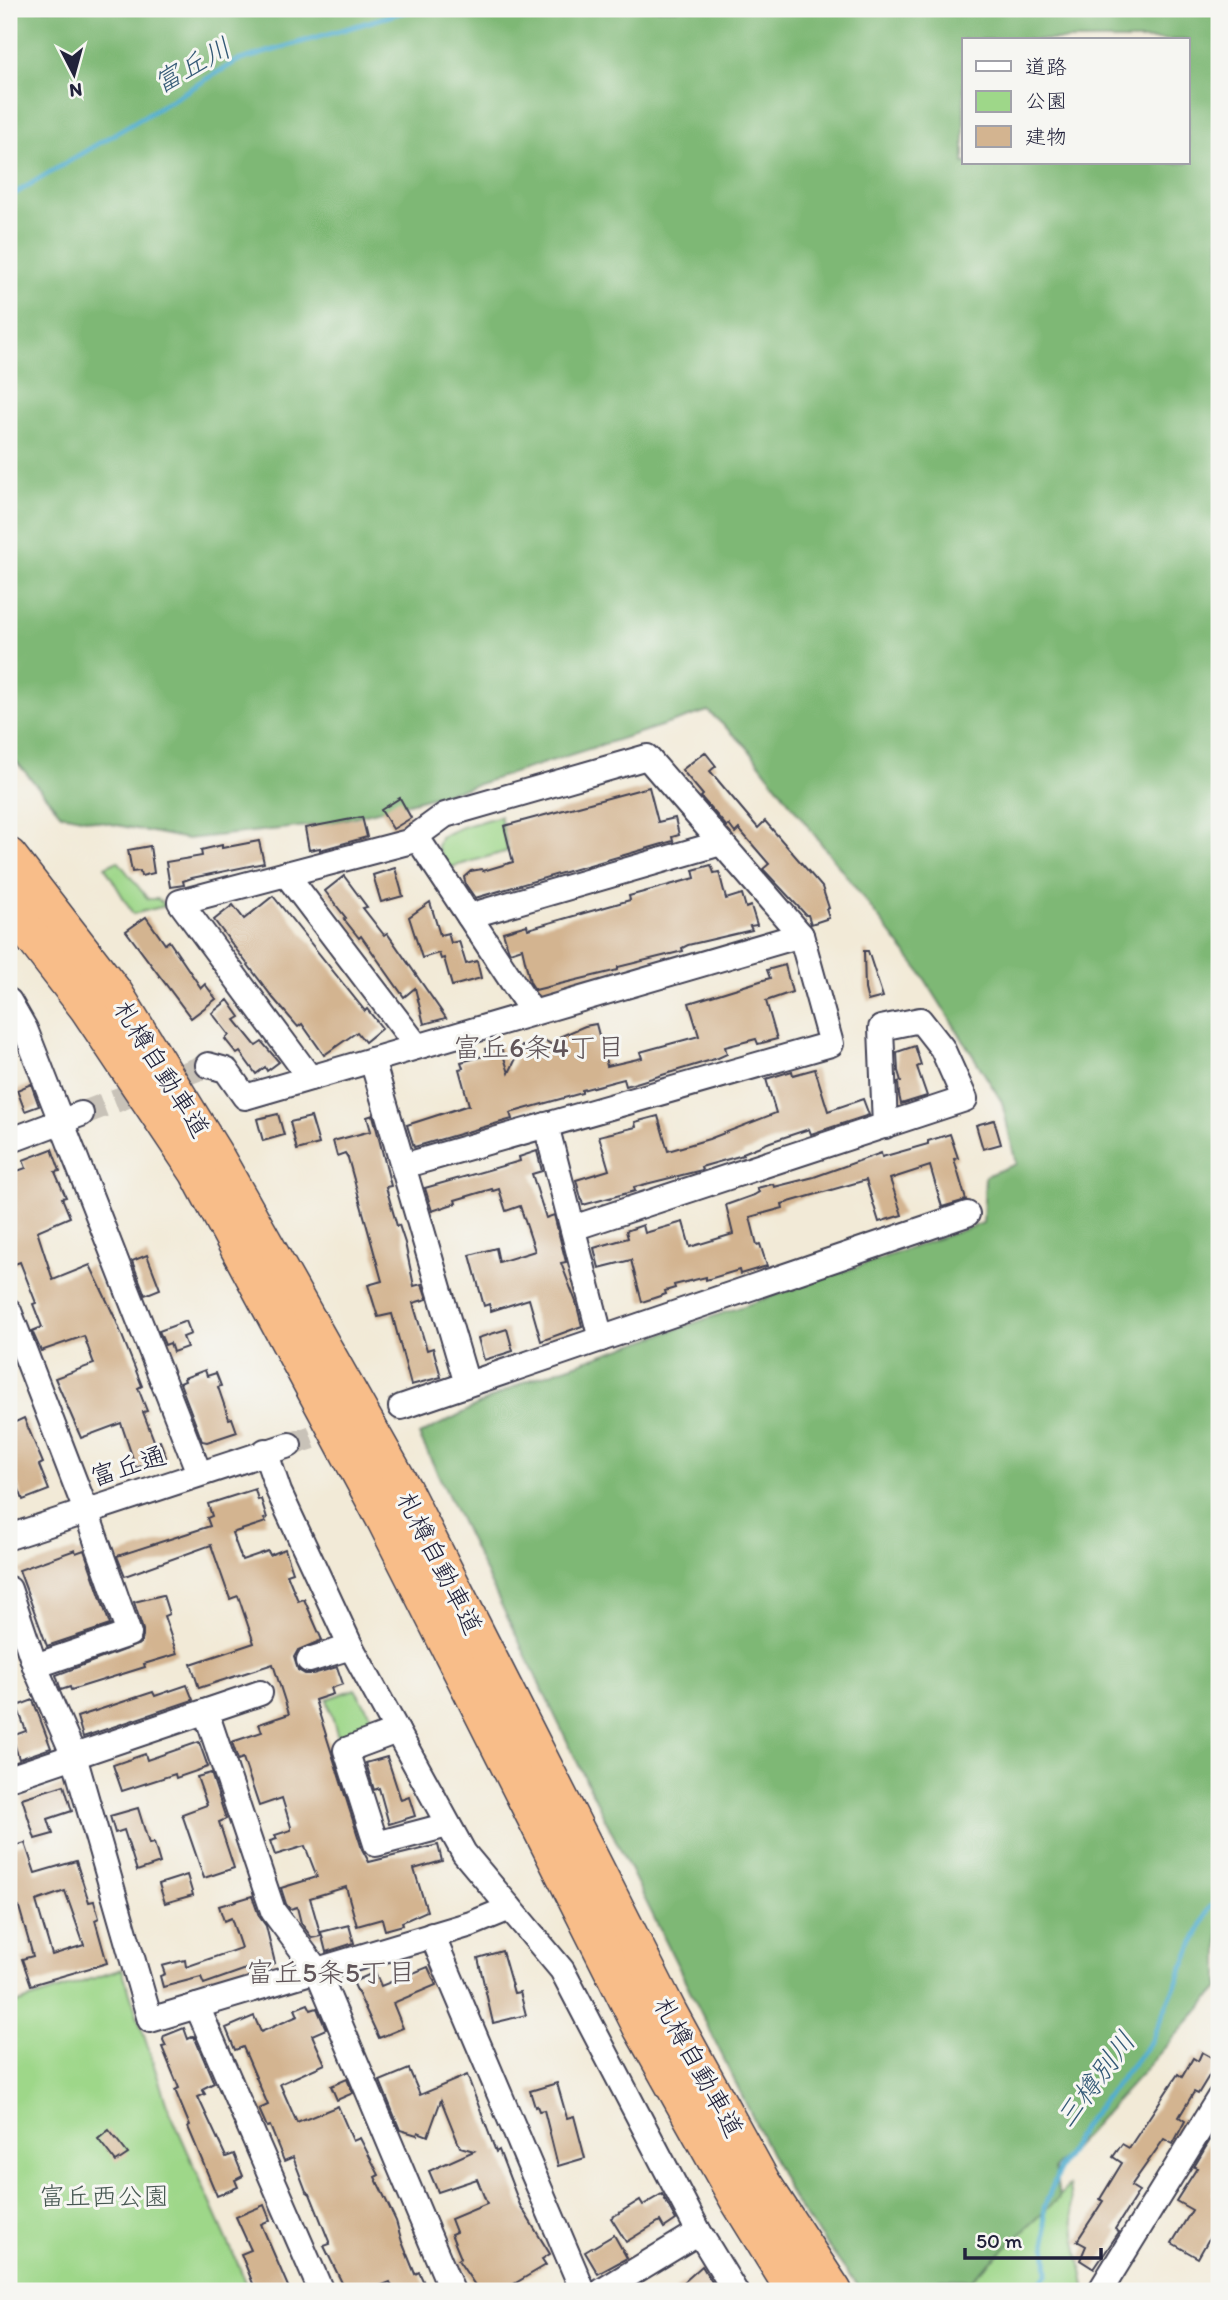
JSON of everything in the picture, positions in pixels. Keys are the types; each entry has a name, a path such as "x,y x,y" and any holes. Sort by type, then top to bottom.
{"highway":[{"name":"札樽自動車道","path":"9,856 116,993 217,1158 402,1488 670,2014 763,2183 834,2291"},
{"name":"札樽自動車道","path":"9,907 87,1008 197,1172 385,1521 641,2028 737,2199 794,2291"}],"street":[{"path":"310,1078 180,902 408,842 445,816 647,757 801,935 831,1044 403,1166"},
{"path":"416,836 533,1013"},
{"path":"469,916 721,843"},
{"path":"286,874 417,1046"},
{"path":"208,1065 226,1070 245,1097 801,935"},
{"path":"9,1001 71,1118 199,1473"},
{"path":"573,1228 885,1126 965,1099 942,1048 920,1020 881,1028 885,1126"},
{"path":"372,1060 467,1384"},
{"path":"9,1141 71,1118"},
{"path":"546,1125 601,1339"},
{"path":"401,1407 967,1214"},
{"path":"9,1311 86,1511 129,1634 34,1666"},
{"name":"富丘通","path":"9,1537 277,1448 279,1492 351,1647"},
{"path":"9,1589 34,1666 74,1756 150,2020 471,1924 510,1908"},
{"path":"309,1660 351,1647 464,1853 562,1970 699,2232 735,2291"},
{"path":"9,1777 260,1693"},
{"path":"206,1712 273,1911 317,1970 452,2291"},
{"path":"397,1731 346,1750 376,1844 448,1825"},
{"path":"432,1936 583,2291"},
{"path":"197,2006 321,2291"},
{"path":"1100,2291 1219,2098"},
{"path":"602,2291 699,2232"}],"green space":[{"path":"9,9 1219,9 1219,1988 1055,2168 1059,2198 971,2280 942,2279 897,2291 861,2291 794,2201 419,1435 524,1382 983,1223 985,1176 1016,1164 1002,1102 921,973 746,746 708,711 466,788 327,824 187,839 61,814 9,753"},
{"path":"500,816 508,851 448,868 437,847 440,837 462,827"},
{"path":"118,861 148,899 158,899 165,906 133,914 105,867"},
{"path":"355,1689 372,1717 369,1728 338,1737 327,1699"},
{"name":"富丘西公園","path":"122,1969 167,2105 250,2291 9,2291 9,2006"},
{"path":"1069,2186 1086,2291 959,2291"}],"building":[{"path":"705,752 716,766 710,771 758,828 765,821 822,887 829,908 826,909 829,918 811,924 808,915 763,869 769,864 739,829 735,833 729,825 727,827 701,797 703,795 682,770"},
{"path":"649,787 658,822 675,818 679,835 672,837 673,841 475,898 466,885 464,877 471,871 483,871 513,862 504,826"},
{"path":"400,798 411,818 393,829 381,810"},
{"path":"362,817 367,837 320,850 309,850 305,828"},
{"path":"259,841 264,863 192,878 183,881 184,885 170,887 166,862 202,856 201,850 222,845 222,848"},
{"path":"150,846 154,873 141,876 140,871 132,872 128,850"},
{"path":"711,865 714,873 719,872 726,899 742,894 746,908 751,906 757,925 750,926 752,930 688,945 682,948 683,951 618,967 618,970 535,990 530,982 522,948 510,952 508,948 503,932 527,925 528,929 630,900 629,896 695,878 693,870"},
{"path":"395,868 403,896 381,902 373,875"},
{"path":"344,876 367,907 363,908 384,935 387,933 446,1018 424,1024 415,988 404,997 361,936 359,938 344,919 346,918 325,891"},
{"path":"273,896 365,1011 367,1009 382,1028 365,1042 357,1032 324,1055 302,1024 298,1027 273,998 214,920 233,905 244,919"},
{"path":"430,902 440,935 448,933 451,943 459,941 466,964 477,961 481,978 452,986 444,958 441,959 439,953 422,958 409,917"},
{"path":"146,917 165,944 169,941 201,988 205,984 216,999 191,1018 126,931"},
{"path":"864,951 868,951 883,997 868,1001 865,989"},
{"path":"785,965 792,992 766,1001 777,1039 758,1044 756,1039 725,1047 727,1054 718,1058 626,1086 624,1079 582,1090 582,1093 510,1113 512,1119 414,1147 407,1125 469,1105 459,1069 463,1068 461,1062 487,1055 485,1049 500,1045 509,1073 522,1046 529,1050 540,1047 544,1040 554,1046 559,1037 596,1024 607,1066 642,1058 640,1052 699,1036 689,1003 770,978 767,970"},
{"path":"228,1000 240,1017 235,1020 256,1046 262,1042 279,1062 267,1071 265,1067 256,1074 240,1052 237,1054 225,1039 229,1035 212,1013"},
{"path":"915,1046 921,1065 917,1067 927,1096 901,1104 897,1052"},
{"path":"815,1069 828,1111 863,1099 869,1115 811,1134 809,1129 770,1142 743,1155 701,1167 702,1170 634,1187 635,1191 583,1205 576,1180 609,1170 599,1136 636,1127 635,1122 658,1116 668,1151 709,1139 776,1113 766,1079 792,1071 793,1075"},
{"path":"31,1084 39,1106 25,1111 17,1090"},
{"path":"278,1114 284,1135 263,1141 257,1119"},
{"path":"373,1115 391,1186 386,1187 397,1226 399,1225 405,1243 414,1286 422,1284 427,1299 413,1303 427,1350 433,1348 441,1377 411,1385 392,1314 378,1317 368,1285 382,1281 348,1158 345,1153 337,1156 333,1141 371,1131 367,1117"},
{"path":"311,1117 319,1144 297,1150 290,1122"},
{"path":"994,1120 1001,1144 983,1149 976,1125"},
{"path":"950,1134 958,1158 954,1159 966,1200 942,1207 930,1166 890,1179 902,1215 879,1222 866,1180 782,1204 783,1208 750,1217 757,1245 760,1244 767,1266 740,1274 739,1270 706,1280 706,1277 674,1285 675,1288 665,1291 666,1294 642,1302 631,1260 599,1268 594,1248 628,1238 626,1231 643,1225 645,1233 683,1222 690,1247 733,1234 726,1205 754,1195 759,1192 757,1188 773,1184 774,1187 814,1177 881,1153 882,1157 928,1144 928,1141"},
{"path":"52,1149 60,1171 55,1172 66,1197 62,1198 70,1217 37,1231 53,1280 90,1265 115,1318 142,1386 138,1388 147,1411 143,1412 155,1443 160,1441 166,1457 136,1468 121,1423 81,1438 55,1378 94,1364 84,1336 41,1351 32,1331 42,1327 33,1304 36,1303 20,1262 9,1266 9,1174 26,1168 23,1160"},
{"path":"537,1151 542,1171 532,1174 546,1218 554,1215 566,1262 561,1263 582,1326 541,1341 529,1299 491,1311 489,1304 484,1306 470,1255 496,1248 499,1262 535,1251 520,1206 506,1211 499,1189 492,1189 455,1200 456,1203 432,1211 425,1188 520,1161 519,1157"},
{"path":"147,1255 160,1289 145,1295 132,1261"},
{"path":"186,1321 191,1334 183,1337 187,1347 173,1352 170,1343 165,1345 159,1331"},
{"path":"507,1329 513,1351 484,1360 478,1338"},
{"path":"205,1370 207,1376 216,1373 229,1419 232,1418 237,1432 207,1442 202,1441 180,1383 185,1381 184,1378"},
{"path":"24,1418 43,1463 39,1465 49,1490 23,1500 9,1462 9,1425"},
{"path":"255,1489 258,1500 261,1499 266,1522 232,1533 242,1560 268,1551 270,1555 285,1549 293,1572 287,1574 298,1601 304,1599 322,1640 298,1650 294,1657 298,1670 313,1674 337,1667 343,1684 331,1688 333,1694 315,1700 362,1849 369,1862 438,1845 442,1861 414,1869 427,1911 402,1922 403,1925 385,1930 382,1919 357,1926 346,1887 310,1898 321,1936 312,1938 301,1923 297,1907 290,1909 286,1904 281,1888 317,1877 305,1846 275,1855 270,1841 277,1839 275,1835 291,1830 282,1798 259,1806 243,1758 238,1760 232,1742 262,1732 259,1724 289,1714 273,1664 199,1688 191,1664 254,1643 238,1596 230,1599 211,1545 125,1576 117,1556 210,1526 207,1518 212,1516 208,1504"},
{"path":"75,1550 76,1553 84,1550 110,1625 47,1646 19,1570"},
{"path":"163,1595 169,1614 164,1616 177,1654 71,1690 70,1687 61,1690 56,1675 140,1644 143,1630 134,1602"},
{"path":"187,1685 193,1700 83,1737 77,1717 153,1692 155,1696"},
{"path":"33,1700 51,1748 19,1759 12,1736 26,1731 17,1706"},
{"path":"199,1742 208,1767 176,1778 175,1774 122,1791 113,1765 145,1754 147,1760"},
{"path":"387,1757 401,1800 409,1797 415,1816 389,1824 379,1788 374,1790 366,1763"},
{"path":"211,1773 226,1819 219,1822 234,1868 204,1878 182,1814 207,1805 197,1777"},
{"path":"64,1785 72,1811 48,1819 53,1834 35,1839 22,1798"},
{"path":"138,1808 149,1844 154,1843 160,1863 137,1871 124,1830 115,1833 110,1816"},
{"path":"25,1843 35,1873 76,1861 89,1902 94,1901 99,1918 95,1920 107,1963 31,1985 22,1959 33,1956 19,1907 9,1910 9,1848","holes":["65,1891 84,1945 52,1955 36,1901"]},
{"path":"187,1875 193,1895 165,1903 159,1884"},
{"path":"252,1896 259,1916 266,1926 275,1963 252,1967 204,1984 201,1977 163,1987 160,1976 165,1974 162,1966 185,1960 186,1967 241,1948 231,1918 224,1921 219,1906"},
{"path":"349,1925 354,1943 326,1952 321,1932"},
{"path":"502,1951 514,1993 520,1992 526,2015 493,2023 478,1958"},
{"path":"428,1967 436,1985 393,2003 403,2028 379,2038 353,1982 375,1972 381,1986"},
{"path":"308,2004 311,2010 317,2008 326,2029 312,2035 325,2064 280,2084 297,2123 338,2106 353,2141 360,2138 379,2175 375,2177 396,2221 415,2274 419,2272 426,2287 415,2291 394,2291 390,2282 367,2291 346,2291 324,2246 330,2244 293,2157 284,2161 270,2126 267,2127 259,2109 268,2105 243,2047 235,2050 226,2028 254,2016 261,2032 298,2016 295,2009"},
{"path":"184,2028 188,2039 194,2036 214,2083 202,2089 205,2094 198,2097 226,2157 234,2154 243,2176 235,2180 238,2187 217,2196 188,2127 190,2126 175,2090 179,2088 162,2047 166,2046 164,2036"},
{"path":"1202,2052 1218,2061 1198,2094 1194,2092 1179,2117 1185,2121 1173,2144 1164,2139 1131,2186 1139,2191 1115,2229 1119,2232 1094,2269 1080,2260 1086,2246 1077,2241 1103,2201 1100,2199 1122,2163 1113,2157 1122,2144 1129,2148 1178,2074 1182,2077 1193,2058 1198,2061"},
{"path":"409,2069 420,2095 467,2075 496,2152 499,2150 520,2205 550,2254 542,2259 546,2265 502,2291 479,2291 458,2260 461,2258 451,2234 456,2232 451,2219 487,2204 477,2179 438,2192 429,2171 474,2151 460,2147 441,2100 428,2136 400,2130 380,2081"},
{"path":"347,2079 353,2093 337,2100 331,2086"},
{"path":"557,2083 567,2118 574,2116 585,2158 558,2166 544,2110 539,2111 537,2106 535,2107 530,2091"},
{"path":"109,2130 128,2154 116,2162 98,2139"},
{"path":"1210,2140 1219,2146 1219,2182 1212,2194 1219,2198 1219,2221 1198,2258 1172,2243 1192,2210 1176,2201 1197,2168 1194,2167"},
{"path":"662,2194 676,2220 664,2228 660,2221 626,2242 611,2218 640,2200 643,2205"},
{"path":"264,2205 270,2220 261,2224 290,2291 256,2291 241,2254 251,2250 236,2217"},
{"path":"614,2235 627,2258 598,2274 585,2252"},
{"path":"702,2266 715,2287 710,2291 674,2291"}],"waterway":[{"name":"富丘川","path":"9,197 237,61 413,9"},
{"name":"三樽別川","path":"1033,2291 1048,2273 1044,2208 1061,2165 1084,2125 1151,2041 1208,1910 1219,1897"}],"tunnel":[{"path":"81,1114 208,1065"},
{"path":"289,1445 401,1407"}],"district":[{"name":"富丘6条4丁目","path":"539,1047"},
{"name":"富丘5条5丁目","path":"331,1972"}]}
